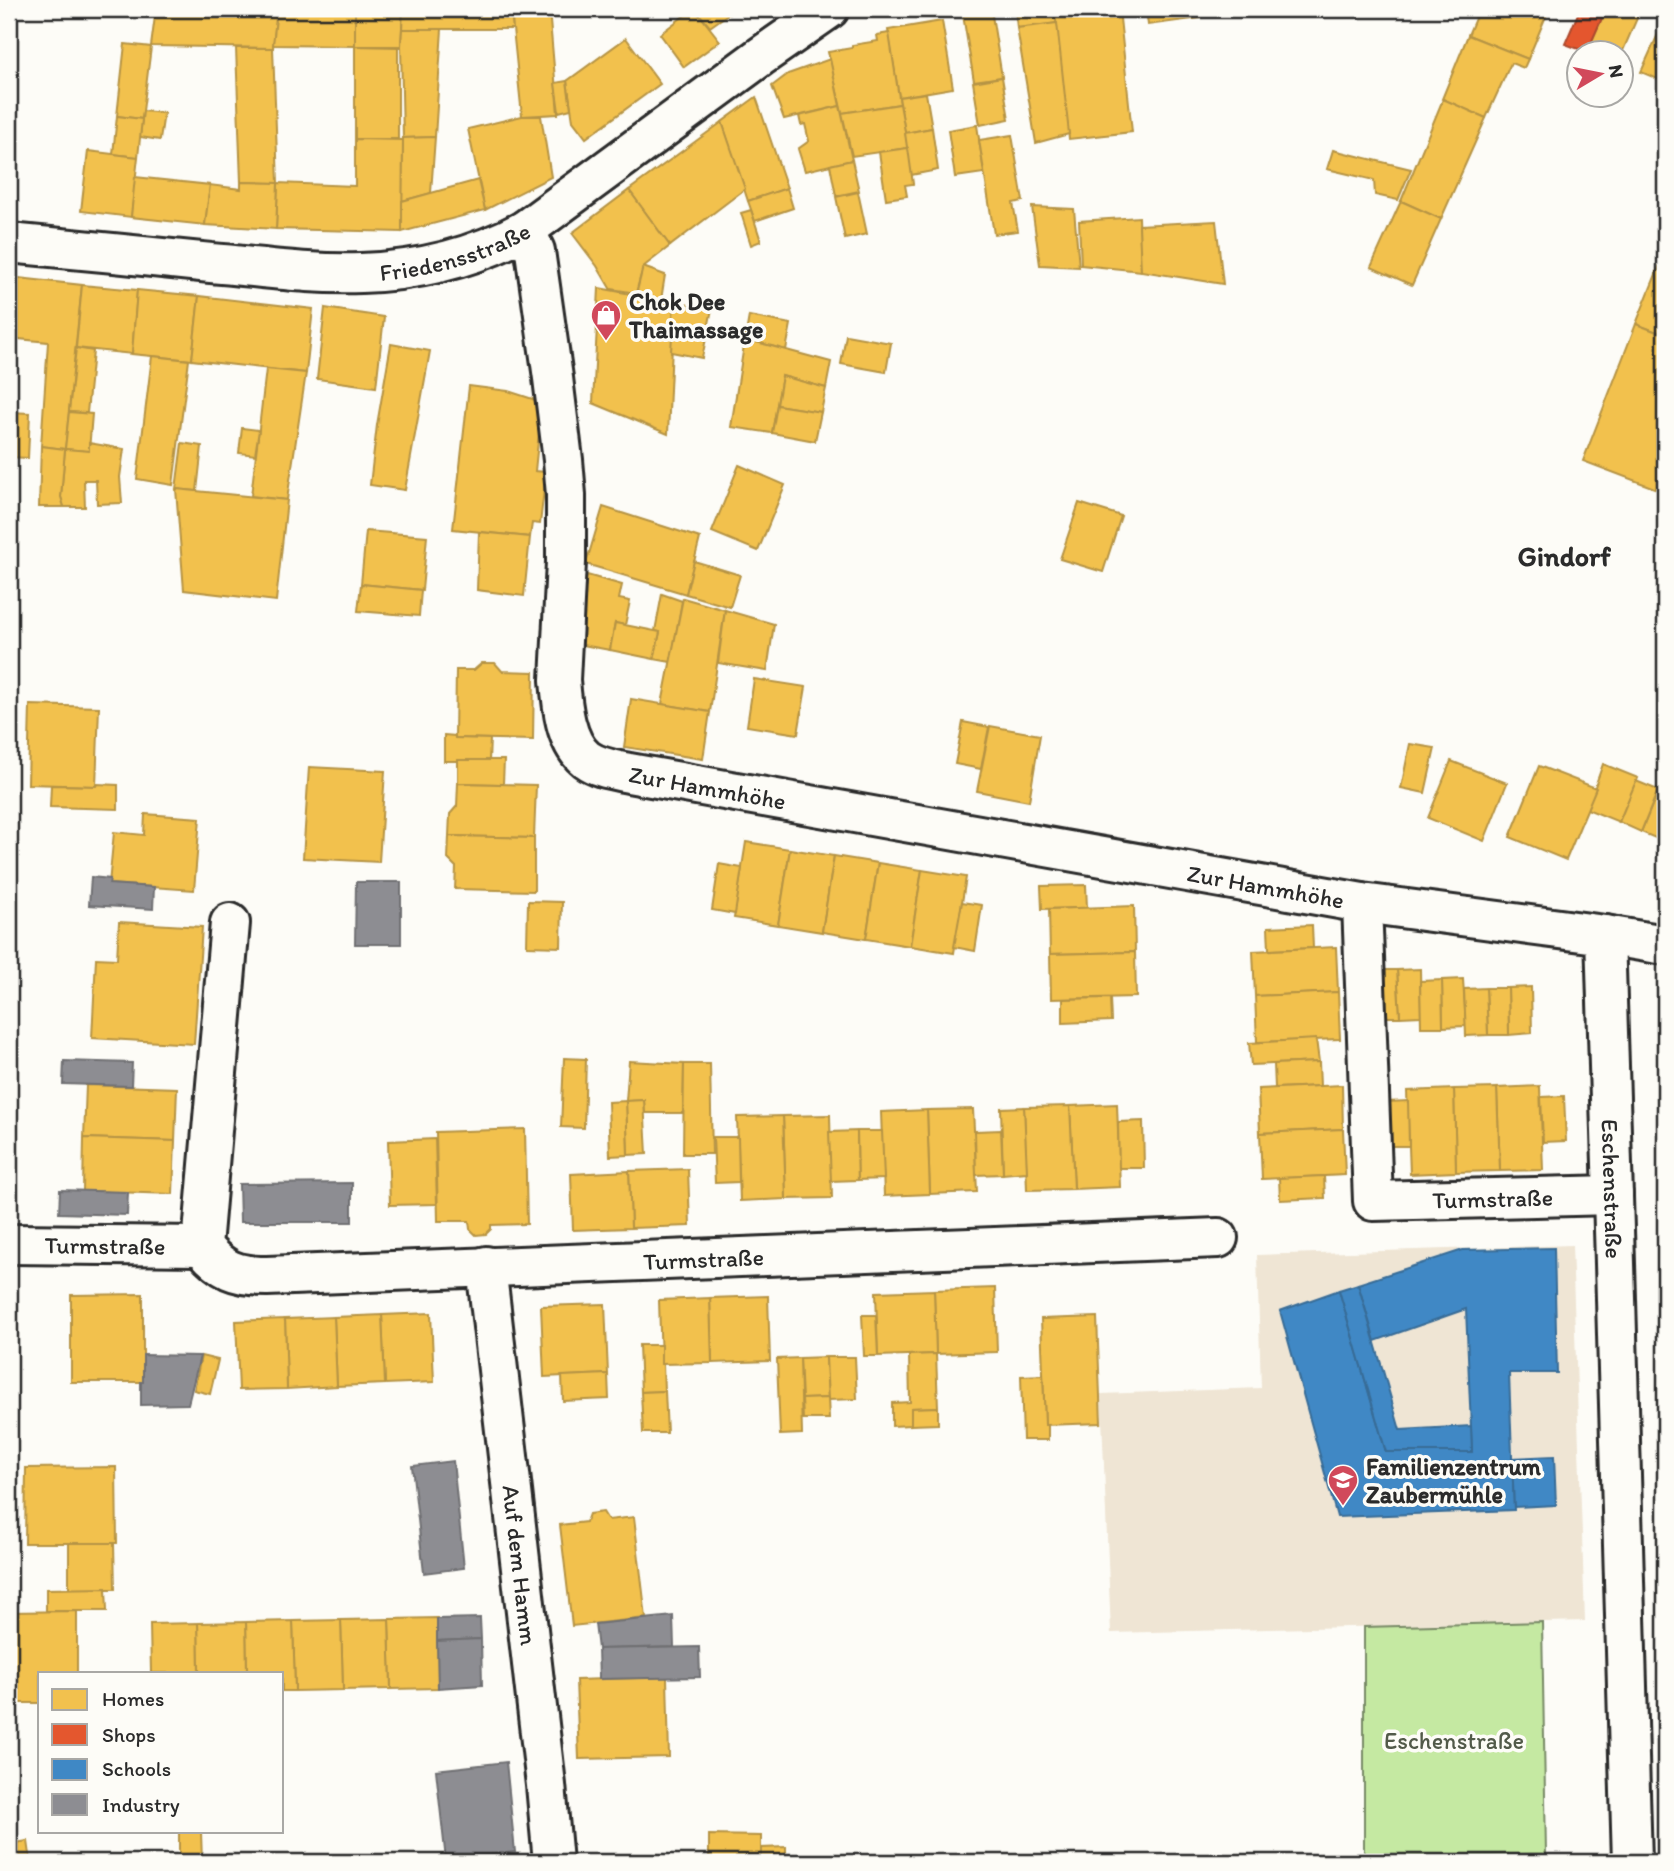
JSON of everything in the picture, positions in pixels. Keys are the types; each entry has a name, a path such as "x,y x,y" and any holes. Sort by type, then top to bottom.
{"street":[{"name":"Friedensstraße","path":"9,243 288,270 360,273 430,265 463,256 503,242 525,230 819,12"},
{"name":"Zur Hammhöhe","path":"525,230 535,251 554,378 564,472 566,562 561,699 570,733 577,749 586,759 629,773 1362,903 1665,945"},
{"name":"Zur Hammhöhe","path":"1362,903 1373,1201"},
{"name":"Turmstraße","path":"230,922 202,1246 212,1258 234,1273 256,1276 1218,1238"},
{"name":"Eschenstraße","path":"1605,935 1620,1377 1632,1862"},
{"name":"Turmstraße","path":"1373,1201 1613,1195"},
{"name":"Turmstraße","path":"9,1244 202,1246"},
{"name":"Auf dem Hamm","path":"486,1266 553,1862"}],"shaded area":[{"name":"Familienzentrum Zaubermühle","path":"1572,1245 1585,1621 1111,1633 1101,1394 1261,1388 1257,1255"}],"green space":[{"name":"Eschenstraße","path":"1542,1622 1546,1854 1364,1857 1364,1627"}],"building: Homes":[{"path":"156,9 277,9 273,48 151,46"},
{"path":"277,9 355,9 355,46 273,45"},
{"path":"355,9 403,9 401,46 355,46"},
{"path":"403,9 511,9 513,29 402,29"},
{"path":"511,9 549,9 558,114 522,116"},
{"path":"693,9 720,41 684,67 660,34"},
{"path":"695,9 735,9 710,27"},
{"path":"962,9 991,9 1002,77 974,81"},
{"path":"1015,9 1055,9 1057,23 1017,28"},
{"path":"1119,9 1132,132 1069,139 1055,11"},
{"path":"1146,9 1200,9 1201,18 1148,25"},
{"path":"1479,9 1549,9 1528,59 1468,35"},
{"path":"1606,9 1641,9 1628,38 1593,38"},
{"path":"942,21 953,88 899,97 888,30"},
{"path":"1057,23 1069,134 1036,143 1017,28"},
{"path":"402,29 442,29 435,137 403,138"},
{"path":"1659,32 1665,35 1665,82 1641,72"},
{"path":"889,33 900,104 842,113 828,52 878,41 877,35"},
{"path":"1468,35 1528,59 1524,68 1511,63 1486,118 1442,99"},
{"path":"626,38 660,84 586,138 573,121 567,81"},
{"path":"125,44 151,47 142,119 117,116"},
{"path":"355,46 398,47 398,139 355,139"},
{"path":"236,48 273,48 278,183 241,182"},
{"path":"830,59 840,106 784,119 772,86 788,74"},
{"path":"1002,77 1009,119 980,125 973,82"},
{"path":"567,81 571,109 559,112 555,83"},
{"path":"9,86 14,87 9,138"},
{"path":"926,93 932,128 905,133 899,97"},
{"path":"756,97 787,188 748,201 722,122"},
{"path":"1443,99 1486,118 1441,219 1401,201"},
{"path":"900,104 908,148 852,156 842,113"},
{"path":"840,106 852,160 805,171 798,149 809,141 805,124 801,125 799,116"},
{"path":"143,111 164,113 160,140 140,137"},
{"path":"117,116 142,119 138,157 113,154"},
{"path":"522,116 541,116 551,177 485,210 468,129"},
{"path":"722,122 745,189 670,246 629,190"},
{"path":"977,125 984,173 955,177 948,130"},
{"path":"932,128 938,170 911,175 905,133"},
{"path":"1012,135 1023,201 1013,203 1018,231 994,234 979,140"},
{"path":"435,137 431,193 402,201 403,138"},
{"path":"355,139 403,140 402,232 276,229 278,183 355,186"},
{"path":"908,148 913,184 905,185 907,196 886,199 879,152"},
{"path":"1333,150 1411,169 1398,200 1375,195 1374,180 1327,169"},
{"path":"88,151 138,157 131,217 81,211"},
{"path":"852,160 859,191 836,196 830,165"},
{"path":"135,177 210,185 205,225 131,217"},
{"path":"478,180 485,210 402,232 402,201"},
{"path":"241,182 278,183 276,229 205,225 210,185 241,189"},
{"path":"787,188 793,208 755,221 748,201"},
{"path":"629,190 670,246 643,267 636,293 611,290 572,233"},
{"path":"858,192 867,234 845,239 836,197"},
{"path":"1401,201 1441,219 1412,285 1371,267"},
{"path":"1032,207 1074,209 1079,267 1040,265"},
{"path":"751,210 761,241 751,245 741,213"},
{"path":"1139,217 1141,271 1081,265 1079,221"},
{"path":"1216,221 1223,284 1141,271 1139,225"},
{"path":"1663,257 1665,258 1665,335 1636,324"},
{"path":"643,267 665,275 661,300 636,295"},
{"path":"9,277 82,285 65,449 41,446 48,342 9,338"},
{"path":"82,285 137,290 132,354 76,348"},
{"path":"599,288 674,302 668,434 593,403"},
{"path":"137,290 199,296 192,360 132,354"},
{"path":"199,296 313,309 306,373 192,360"},
{"path":"674,302 712,309 702,358 671,352"},
{"path":"325,308 384,317 376,387 317,379"},
{"path":"749,316 791,324 786,350 745,339"},
{"path":"1636,324 1665,335 1665,492 1583,461"},
{"path":"846,335 891,343 886,372 841,364"},
{"path":"745,339 831,362 826,388 782,376 772,433 731,427"},
{"path":"391,344 430,351 405,490 370,485"},
{"path":"76,348 93,351 87,413 69,412"},
{"path":"152,356 189,360 173,485 137,479"},
{"path":"266,369 306,373 287,500 251,496"},
{"path":"782,376 826,388 821,412 777,405"},
{"path":"469,386 508,391 542,402 535,471 546,472 540,524 532,523 530,537 453,529"},
{"path":"777,405 821,412 815,441 772,433"},
{"path":"9,412 30,413 28,458 9,457"},
{"path":"69,412 92,414 89,451 65,449"},
{"path":"242,428 259,430 255,455 239,453"},
{"path":"89,443 124,449 120,477 122,503 97,504 96,480 84,480 85,507 64,507 61,497 65,449 89,451"},
{"path":"182,443 202,446 197,491 176,489"},
{"path":"41,446 65,449 61,497 64,507 39,507"},
{"path":"739,465 785,485 758,551 712,532"},
{"path":"176,489 287,500 276,601 184,590"},
{"path":"1079,503 1121,516 1103,572 1060,559"},
{"path":"603,507 700,538 686,594 586,564"},
{"path":"366,531 427,536 422,590 361,584"},
{"path":"479,532 530,537 524,596 477,590"},
{"path":"694,561 740,575 730,607 686,594"},
{"path":"587,575 622,585 619,599 630,601 625,625 615,623 610,650 577,644"},
{"path":"361,584 421,590 419,616 358,611"},
{"path":"662,594 682,601 671,662 654,659 660,632 655,631"},
{"path":"683,598 725,610 710,712 662,704"},
{"path":"725,610 774,624 767,671 718,663"},
{"path":"615,623 660,632 654,659 610,650"},
{"path":"482,663 495,663 502,671 534,672 533,740 455,738 456,670 474,670"},
{"path":"754,679 806,687 798,734 747,726"},
{"path":"631,699 710,712 703,759 624,747"},
{"path":"30,705 99,707 96,786 28,784"},
{"path":"963,722 989,727 981,769 955,764"},
{"path":"990,726 1040,735 1029,801 977,791"},
{"path":"444,735 490,739 489,761 444,761"},
{"path":"1410,744 1435,748 1425,793 1401,788"},
{"path":"458,760 504,760 503,784 458,783"},
{"path":"1451,761 1507,783 1484,841 1428,818"},
{"path":"1603,764 1638,778 1619,822 1587,809"},
{"path":"1539,766 1596,788 1566,860 1510,837"},
{"path":"309,767 385,771 379,862 303,858"},
{"path":"1665,774 1665,842 1641,832"},
{"path":"1636,781 1658,790 1641,832 1619,822"},
{"path":"458,783 536,785 534,838 449,836 450,814 457,806"},
{"path":"51,785 118,785 118,809 50,807"},
{"path":"145,814 200,818 194,890 109,884 114,832 144,835"},
{"path":"449,836 534,838 534,891 455,889 456,867 448,859"},
{"path":"746,842 790,849 778,925 734,918"},
{"path":"790,849 834,856 822,932 778,925"},
{"path":"834,856 878,863 866,939 822,932"},
{"path":"878,863 922,870 910,946 866,939"},
{"path":"719,864 742,868 735,914 712,910"},
{"path":"922,870 966,877 954,953 910,946"},
{"path":"1086,885 1087,908 1042,909 1041,886"},
{"path":"528,901 562,902 561,947 527,946"},
{"path":"962,902 982,905 975,951 954,947"},
{"path":"1134,906 1135,952 1050,954 1049,909"},
{"path":"119,922 202,927 194,1044 92,1038 96,958 117,959"},
{"path":"1312,925 1313,948 1269,950 1268,927"},
{"path":"1336,947 1338,992 1255,996 1253,951"},
{"path":"1135,952 1136,997 1051,999 1050,954"},
{"path":"1420,969 1421,1016 1400,1017 1397,970"},
{"path":"1376,970 1397,970 1400,1017 1378,1017"},
{"path":"1463,979 1466,1026 1443,1027 1442,980"},
{"path":"1442,980 1443,1027 1421,1027 1420,981"},
{"path":"1531,987 1532,1033 1509,1035 1508,988"},
{"path":"1486,988 1508,988 1509,1035 1488,1035"},
{"path":"1486,988 1488,1035 1466,1036 1464,989"},
{"path":"1338,992 1340,1039 1257,1042 1255,996"},
{"path":"1110,998 1111,1021 1063,1023 1063,999"},
{"path":"1316,1039 1319,1062 1251,1065 1249,1043"},
{"path":"564,1058 586,1059 584,1128 561,1127"},
{"path":"629,1061 684,1064 683,1113 645,1113 644,1100 626,1101"},
{"path":"1319,1062 1320,1086 1275,1088 1274,1064"},
{"path":"684,1064 710,1064 712,1154 683,1154"},
{"path":"86,1085 177,1088 175,1141 84,1138"},
{"path":"1342,1085 1343,1129 1260,1133 1258,1089"},
{"path":"1540,1086 1543,1170 1500,1171 1497,1088"},
{"path":"1497,1088 1500,1171 1456,1172 1454,1089"},
{"path":"1454,1089 1456,1172 1410,1174 1407,1091"},
{"path":"1564,1096 1566,1141 1543,1142 1541,1097"},
{"path":"644,1100 647,1154 628,1155 626,1101"},
{"path":"626,1101 628,1155 610,1156 608,1102"},
{"path":"1408,1101 1409,1146 1389,1146 1387,1102"},
{"path":"1117,1104 1120,1187 1074,1189 1070,1106"},
{"path":"1070,1106 1074,1189 1027,1190 1024,1107"},
{"path":"1024,1107 1027,1172 1003,1174 1001,1108"},
{"path":"973,1109 977,1192 930,1194 927,1110"},
{"path":"927,1110 930,1194 884,1196 881,1112"},
{"path":"830,1115 832,1198 786,1199 783,1116"},
{"path":"783,1116 786,1199 740,1201 737,1117"},
{"path":"1143,1121 1144,1168 1119,1168 1118,1122"},
{"path":"525,1129 527,1224 491,1225 486,1234 476,1235 470,1229 469,1221 438,1221 436,1132"},
{"path":"1343,1129 1345,1175 1262,1179 1260,1133"},
{"path":"1001,1130 1003,1174 976,1175 975,1131"},
{"path":"857,1131 858,1180 831,1181 829,1132"},
{"path":"857,1131 882,1131 884,1179 858,1180"},
{"path":"713,1137 738,1137 739,1182 715,1183"},
{"path":"84,1138 175,1141 173,1194 83,1191"},
{"path":"435,1139 437,1204 390,1205 388,1141"},
{"path":"688,1169 690,1226 631,1228 629,1171"},
{"path":"629,1171 631,1228 573,1230 571,1174"},
{"path":"1324,1176 1325,1198 1280,1200 1279,1178"},
{"path":"995,1288 997,1352 936,1354 934,1290"},
{"path":"934,1290 936,1354 878,1356 876,1292"},
{"path":"143,1294 143,1382 71,1382 71,1295"},
{"path":"768,1296 770,1361 712,1363 710,1298"},
{"path":"710,1298 712,1363 661,1364 659,1300"},
{"path":"605,1304 608,1374 544,1377 541,1306"},
{"path":"431,1313 434,1382 385,1384 382,1315"},
{"path":"382,1315 385,1384 337,1386 334,1317"},
{"path":"862,1315 876,1315 878,1356 864,1356"},
{"path":"334,1317 337,1386 287,1389 285,1319"},
{"path":"1097,1317 1101,1423 1045,1425 1041,1319"},
{"path":"285,1319 287,1389 239,1390 236,1321"},
{"path":"639,1345 661,1345 664,1391 641,1392"},
{"path":"936,1354 938,1407 911,1408 911,1425 892,1426 892,1403 910,1402 909,1355"},
{"path":"201,1356 218,1360 210,1394 194,1390"},
{"path":"826,1357 828,1398 802,1399 800,1358"},
{"path":"826,1357 855,1357 857,1399 828,1400"},
{"path":"800,1358 802,1434 780,1435 777,1359"},
{"path":"608,1374 609,1399 563,1401 562,1376"},
{"path":"1043,1375 1048,1440 1023,1440 1021,1376"},
{"path":"665,1391 667,1433 643,1433 641,1392"},
{"path":"828,1398 829,1419 803,1419 802,1399"},
{"path":"938,1407 938,1424 911,1425 911,1408"},
{"path":"116,1467 117,1543 25,1543 26,1468"},
{"path":"603,1512 608,1520 634,1517 646,1618 572,1626 560,1525 586,1522 589,1514"},
{"path":"69,1543 114,1543 115,1589 69,1589"},
{"path":"106,1588 107,1611 46,1611 46,1589"},
{"path":"77,1611 77,1672 38,1672 38,1703 9,1703 9,1612"},
{"path":"437,1618 438,1688 391,1689 389,1619"},
{"path":"389,1619 391,1689 343,1690 341,1620"},
{"path":"341,1620 343,1690 295,1691 293,1621"},
{"path":"293,1621 295,1691 284,1691 284,1672 247,1672 246,1622"},
{"path":"246,1622 247,1672 199,1672 198,1623"},
{"path":"198,1623 199,1672 151,1672 150,1624"},
{"path":"667,1677 669,1757 579,1759 576,1680"},
{"path":"179,1832 201,1832 202,1862 179,1862"},
{"path":"709,1835 761,1836 761,1862 709,1862"},
{"path":"28,1841 31,1862 9,1862 9,1844"},
{"path":"786,1847 786,1862 761,1862 761,1848"}],"building: Shops":[{"path":"1580,9 1606,9 1593,38 1568,38"}],"building: Schools":[{"path":"1554,1248 1557,1373 1509,1373 1514,1510 1337,1517 1280,1311 1339,1290 1386,1452 1472,1452 1466,1309 1375,1341 1358,1284 1463,1250"},
{"path":"1358,1284 1400,1430 1471,1426 1472,1452 1386,1452 1339,1290"},
{"path":"1554,1456 1556,1505 1514,1507 1512,1458"}],"building: Industry":[{"path":"91,877 110,879 109,884 154,887 153,909 89,905"},
{"path":"356,882 401,882 401,944 355,944"},
{"path":"64,1061 132,1063 131,1086 63,1084"},
{"path":"352,1183 352,1222 240,1222 239,1184"},
{"path":"60,1190 128,1192 127,1215 59,1213"},
{"path":"143,1355 200,1356 188,1404 141,1405"},
{"path":"453,1461 464,1568 424,1573 412,1466"},
{"path":"673,1616 674,1647 598,1649 595,1624"},
{"path":"480,1618 481,1639 437,1641 437,1619"},
{"path":"481,1639 482,1685 438,1688 437,1641"},
{"path":"699,1647 700,1677 599,1679 598,1649"},
{"path":"506,1762 515,1852 446,1860 436,1770"}],"place":[{"name":"Chok Dee Thaimassage","path":"606,342"},
{"name":"Familienzentrum Zaubermühle","path":"1343,1507"}],"district":[{"name":"Gindorf","path":"1564,556"}]}
